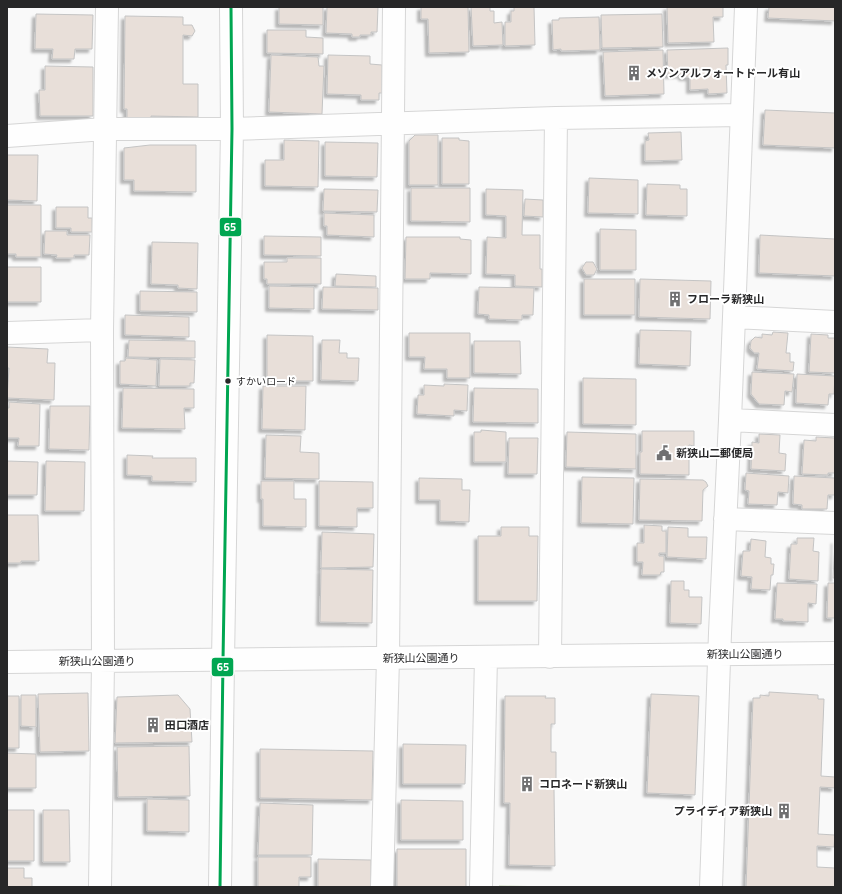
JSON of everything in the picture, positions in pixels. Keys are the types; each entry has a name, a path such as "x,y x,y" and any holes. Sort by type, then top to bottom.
{"street":[{"path":"100,887 103,661 102,330 107,7"},
{"path":"220,887 232,129 231,7"},
{"path":"382,887 388,658 394,7"},
{"path":"711,887 746,7"},
{"path":"7,136 105,129 232,129 556,118 741,115"},
{"path":"550,657 556,118"},
{"path":"734,317 835,322"},
{"path":"7,333 102,330"},
{"path":"730,420 835,425"},
{"path":"725,519 835,523"},
{"name":"新狭山公園通り","path":"7,662 835,653"},
{"path":"481,887 486,657"}],"green space":[{"path":"499,885 555,887 499,887"}],"building":[{"path":"279,7 323,7 323,25 279,24"},
{"path":"327,7 378,7 377,32 371,32 371,35 360,35 360,37 352,37 352,34 326,33"},
{"path":"421,7 468,7 469,52 429,53 428,19 421,19"},
{"path":"471,7 490,7 490,11 494,11 494,23 502,22 503,45 473,46"},
{"path":"514,7 534,7 535,45 505,46 505,22 511,22 511,11 514,11"},
{"path":"667,7 723,7 723,17 713,17 714,42 668,43"},
{"path":"769,7 835,7 835,21 768,18"},
{"path":"36,14 93,15 92,49 75,49 74,59 52,59 53,49 35,49"},
{"path":"662,14 663,47 602,48 601,15"},
{"path":"125,16 183,17 183,25 192,25 195,31 192,36 183,35 183,84 198,84 198,117 151,116 151,119 127,118 127,109 124,109"},
{"path":"599,17 600,50 553,50 552,20 559,20 559,18"},
{"path":"267,30 306,30 306,37 323,38 323,54 267,53"},
{"path":"728,48 728,65 726,65 727,93 708,94 708,89 690,90 690,77 682,77 682,74 668,75 667,50"},
{"name":"メゾンアルフォートドール有山","path":"663,50 664,94 605,96 603,52"},
{"path":"271,55 318,57 319,66 324,66 322,114 269,112"},
{"path":"328,55 370,56 370,64 382,65 382,93 379,93 379,100 361,100 361,95 327,94"},
{"path":"45,66 93,67 93,116 40,116 39,90 45,90"},
{"path":"765,110 835,113 835,148 763,145"},
{"path":"681,132 682,160 645,161 645,141 649,140 648,133"},
{"path":"415,135 438,135 438,185 409,185 409,141"},
{"path":"442,138 459,138 459,140 469,141 469,184 442,184"},
{"path":"284,140 319,141 318,187 265,186 265,160 284,160"},
{"path":"325,142 378,143 377,177 325,176"},
{"path":"150,145 196,145 196,192 134,191 134,180 124,180 124,148"},
{"path":"7,155 38,155 37,201 7,200"},
{"path":"589,178 638,180 638,214 588,213"},
{"path":"647,184 680,185 680,189 687,189 687,216 646,215"},
{"path":"411,188 470,188 470,222 411,221"},
{"path":"324,189 378,190 377,212 323,211"},
{"path":"486,189 523,190 522,235 540,235 540,269 542,269 542,287 515,286 515,275 486,274 487,237 506,238 506,216 486,215"},
{"path":"525,199 543,200 543,217 524,216"},
{"path":"7,205 41,205 41,257 16,257 16,254 7,254"},
{"path":"56,207 88,207 88,218 92,218 92,232 71,232 71,228 56,228"},
{"path":"324,213 374,215 374,237 327,235 327,226 324,226"},
{"path":"600,229 636,230 636,270 600,270"},
{"path":"45,231 67,231 67,235 90,235 89,255 74,255 74,258 56,258 57,255 44,254"},
{"path":"760,235 835,239 835,276 759,273"},
{"path":"264,236 321,237 321,256 264,255"},
{"path":"406,237 460,237 460,239 471,240 471,274 430,273 430,279 405,279"},
{"path":"152,242 198,243 197,289 178,288 178,285 151,284"},
{"path":"287,258 321,258 321,284 267,284 267,279 264,279 264,262 287,262"},
{"path":"586,262 593,262 597,269 594,275 586,275 582,268"},
{"path":"7,267 41,267 41,302 7,302"},
{"path":"336,274 376,276 376,287 335,286"},
{"path":"584,279 635,279 635,315 584,315"},
{"name":"フローラ新狭山","path":"640,279 711,281 710,319 639,317"},
{"path":"269,286 314,287 314,309 269,308"},
{"path":"323,287 378,288 378,310 322,309"},
{"path":"479,287 534,288 533,315 522,315 522,320 489,319 489,315 478,314"},
{"path":"140,291 197,292 197,312 140,311"},
{"path":"125,315 189,317 189,337 125,335"},
{"path":"640,330 691,331 690,366 639,364"},
{"path":"773,332 788,333 786,353 790,353 790,362 794,362 793,371 757,369 759,353 754,353 750,348 751,341 755,337 762,338 762,334 772,335"},
{"path":"409,333 470,333 470,378 447,378 447,369 424,369 425,357 409,357"},
{"path":"811,334 828,335 828,338 835,338 835,373 809,372"},
{"path":"267,335 313,336 313,381 267,381"},
{"path":"129,340 195,341 195,358 128,357"},
{"path":"322,340 340,340 339,353 347,353 347,358 359,358 358,381 321,380"},
{"path":"474,341 520,341 521,374 474,373"},
{"path":"7,347 48,349 47,363 55,363 54,400 7,398 9,368 7,368"},
{"path":"126,358 157,360 156,386 120,384 120,361 125,361"},
{"path":"160,359 195,360 194,383 190,383 190,386 159,386"},
{"path":"752,372 794,374 792,392 785,391 784,405 759,404 751,394"},
{"path":"797,374 835,376 834,394 829,394 828,405 796,403"},
{"path":"583,378 636,379 636,425 583,424"},
{"path":"444,384 468,385 467,411 454,410 454,416 417,414 418,395 424,395 424,385 444,386"},
{"path":"263,386 306,386 305,430 262,429"},
{"path":"123,388 194,389 194,408 184,408 185,429 122,428"},
{"path":"474,388 538,389 538,423 473,422"},
{"path":"9,402 40,404 39,446 18,446 19,438 7,438 7,408 9,408"},
{"path":"50,406 90,406 89,450 49,449"},
{"path":"481,430 506,432 506,462 474,462 474,432 481,432"},
{"path":"642,431 694,431 694,446 689,445 689,475 640,474"},
{"path":"567,432 636,434 636,469 566,467"},
{"path":"759,434 780,435 779,453 786,454 785,471 751,469 752,442 759,443"},
{"path":"266,435 301,436 300,452 319,453 319,479 265,478"},
{"path":"816,437 835,438 835,473 828,473 828,475 802,474 804,440 816,441"},
{"path":"509,438 538,438 537,474 508,474"},
{"path":"127,455 153,456 152,458 196,458 196,482 152,481 152,476 127,475"},
{"path":"7,461 38,462 37,495 7,495"},
{"path":"46,461 85,462 84,511 45,511"},
{"path":"746,473 789,476 788,493 778,492 777,505 748,504 749,491 745,490"},
{"path":"794,476 835,478 835,495 828,495 827,509 802,509 802,505 793,504"},
{"path":"582,477 634,478 633,524 581,523"},
{"path":"419,478 462,479 462,490 470,490 469,522 440,521 440,500 419,500"},
{"path":"640,479 703,480 706,482 708,486 703,490 702,521 639,520"},
{"path":"261,481 294,481 294,499 306,499 306,527 263,526"},
{"path":"319,481 373,482 373,508 357,508 357,527 319,526"},
{"path":"7,515 38,515 39,561 7,563"},
{"path":"644,525 662,526 662,531 666,531 666,553 659,553 659,556 664,556 664,572 661,572 660,575 642,575 643,562 637,562 637,543 644,543"},
{"path":"501,527 529,527 529,536 538,536 537,601 478,601 478,536 501,536"},
{"path":"668,527 688,528 688,537 707,537 706,559 667,557"},
{"path":"322,532 374,534 373,567 321,568"},
{"path":"797,538 814,538 813,551 819,552 818,581 789,579 791,544 797,544"},
{"path":"751,539 766,541 765,557 771,558 771,564 774,564 773,575 771,575 770,590 751,589 752,577 741,576 743,551 750,551"},
{"path":"835,540 835,578 833,578"},
{"path":"321,569 373,570 372,623 320,622"},
{"path":"671,581 684,581 684,590 689,590 689,597 702,597 701,624 670,623"},
{"path":"777,583 817,584 816,604 808,603 808,622 783,621 783,619 775,619"},
{"path":"828,583 835,583 835,618 827,618"},
{"name":"プライディア新狭山","path":"769,692 818,695 818,699 824,699 821,776 835,777 835,788 820,787 818,834 835,835 834,847 817,846 817,867 835,868 835,887 746,887 753,698 760,698 760,695 769,696"},
{"path":"88,693 89,751 40,752 38,694"},
{"path":"651,694 699,696 695,795 647,793"},
{"path":"21,695 36,695 36,727 21,726"},
{"name":"田口酒店","path":"178,695 190,709 192,742 115,743 117,697"},
{"path":"7,696 19,696 19,748 7,748"},
{"name":"コロネード新狭山","path":"505,696 546,696 545,698 555,698 555,724 551,724 551,752 556,752 556,779 550,779 550,789 554,789 555,866 509,865 510,803 504,803"},
{"path":"403,744 466,745 465,784 403,784"},
{"path":"189,746 190,796 118,797 117,747"},
{"path":"260,749 373,751 372,800 260,798"},
{"path":"7,753 36,754 36,788 7,788"},
{"path":"147,799 189,800 189,832 147,831"},
{"path":"401,800 463,801 463,840 401,840"},
{"path":"260,803 313,805 312,855 258,855"},
{"path":"7,810 34,810 34,861 7,861"},
{"path":"43,810 69,810 70,862 43,862"},
{"path":"397,849 466,849 466,887 397,887"},
{"path":"258,857 311,857 311,877 299,877 299,887 258,887"},
{"path":"318,859 371,860 371,887 318,887"},
{"path":"7,868 24,868 24,878 32,878 32,887 7,887"}],"transit line":[{"name":"65","path":"220,887 232,129 231,7"}],"place":[{"name":"メゾンアルフォートドール有山","path":"634,73"},
{"name":"フローラ新狭山","path":"675,299"},
{"name":"すかいロード","path":"228,381"},
{"name":"新狭山二郵便局","path":"664,453"},
{"name":"田口酒店","path":"153,725"},
{"name":"コロネード新狭山","path":"527,784"},
{"name":"プライディア新狭山","path":"784,811"}]}
